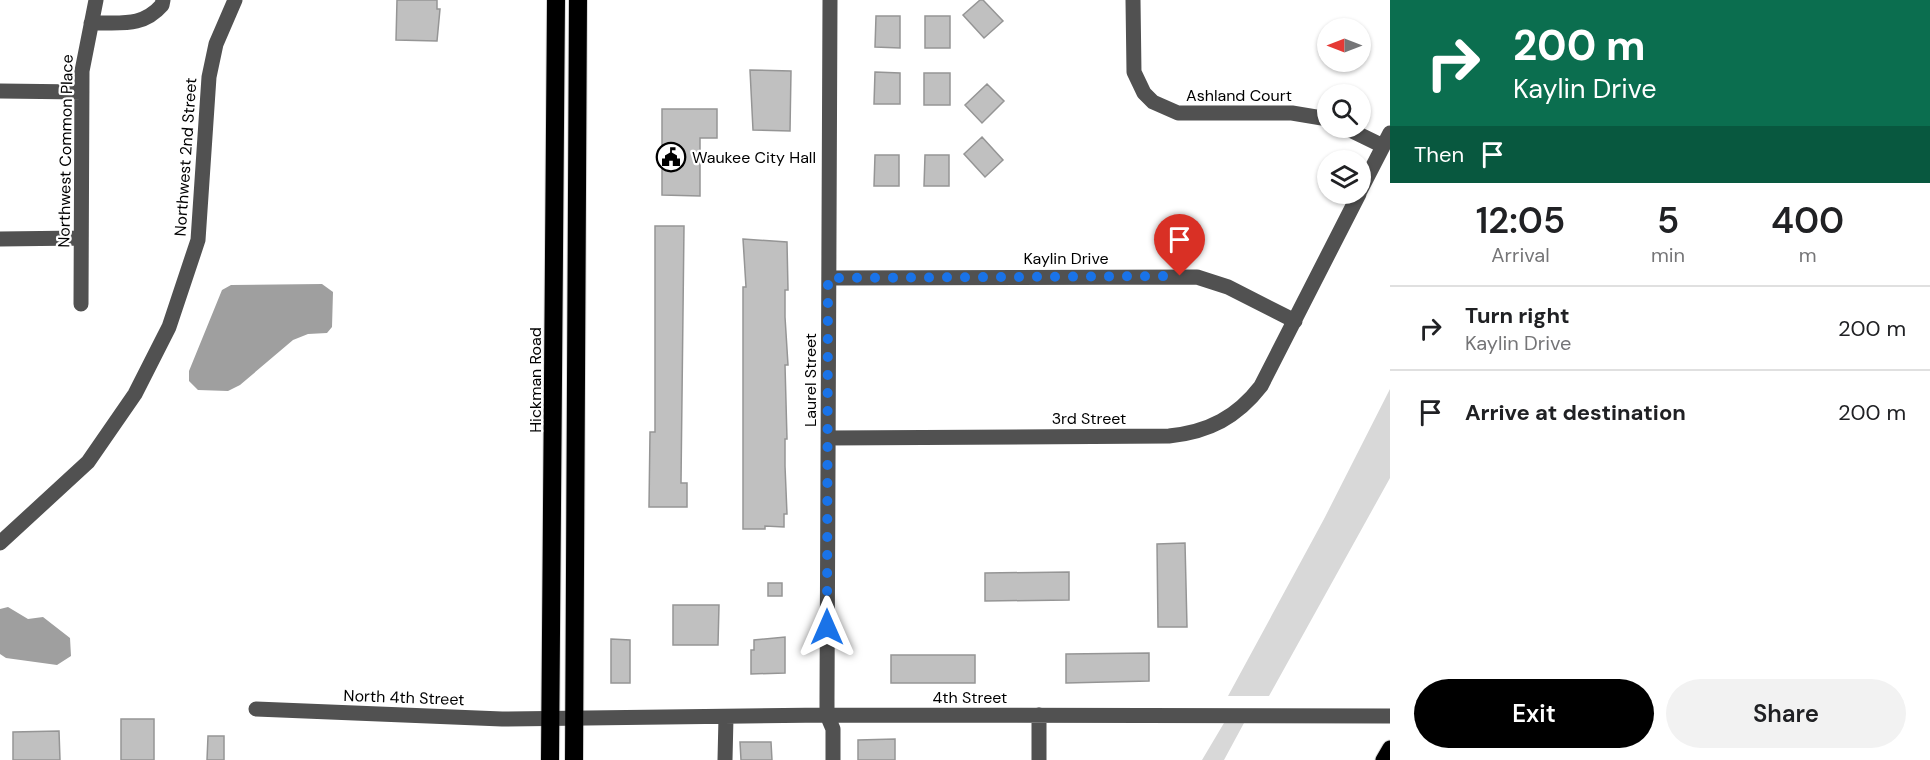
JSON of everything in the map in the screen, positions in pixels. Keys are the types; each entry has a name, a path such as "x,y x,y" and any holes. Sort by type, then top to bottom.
{"highway":[{"name":"Hickman Road","path":"550,760 556,0"},
{"path":"573,760 578,0"}],"main road":[{"path":"1383,760 1390,748"}],"street":[{"name":"Northwest Common Place","path":"81,304 82,92 85,44 96,0"},
{"path":"91,23 134,22 151,18 162,5 162,0"},
{"name":"Northwest 2nd Street","path":"0,543 88,462 135,394 169,327 198,240 209,77 216,44 235,0"},
{"name":"Laurel Street","path":"830,0 827,715 833,729 833,760"},
{"name":"Ashland Court","path":"1133,0 1134,72 1144,93 1153,102 1178,113 1292,113 1317,117"},
{"path":"0,91 82,92"},
{"path":"1371,135 1387,140"},
{"name":"3rd Street","path":"1371,171 1387,140"},
{"name":"3rd Street","path":"828,438 1187,434 1223,422 1250,400 1261,386 1354,204"},
{"path":"0,239 81,238"},
{"name":"Kaylin Drive","path":"828,278 1197,277 1228,287 1295,321"},
{"name":"North 4th Street","path":"256,710 502,718 550,717"},
{"path":"1039,715 1039,760"},
{"name":"4th Street","path":"550,717 1390,716"},
{"path":"725,760 726,717"}],"shaded area":[{"path":"322,284 333,292 332,327 327,333 308,334 293,340 240,385 228,391 198,390 189,381 189,371 222,290 231,285"},
{"path":"1390,389 1390,478 1269,696 1228,696 1324,519"},
{"path":"8,607 28,619 43,617 70,638 71,656 57,665 6,658 0,654 0,609"},
{"path":"1224,723 1244,723 1224,760 1202,760"}],"building":[{"path":"397,0 437,0 437,9 440,9 437,41 396,40"},
{"path":"983,0 1003,21 984,38 963,15"},
{"path":"876,16 900,16 900,48 875,47"},
{"path":"925,16 950,16 950,48 925,48"},
{"path":"750,70 791,71 790,131 753,130"},
{"path":"875,72 900,73 900,104 874,104"},
{"path":"924,73 950,73 950,105 924,105"},
{"path":"987,84 1004,101 982,123 965,105"},
{"path":"662,109 717,109 717,138 700,138 700,196 662,195"},
{"path":"982,137 1003,160 985,177 964,154"},
{"path":"875,155 899,155 899,186 874,186"},
{"path":"925,155 949,155 949,186 924,186"},
{"path":"655,226 684,226 681,483 687,483 687,507 649,507 650,432 655,432"},
{"path":"743,239 787,242 788,290 785,290 785,317 788,365 785,365 787,439 785,439 785,466 787,514 784,514 784,527 765,526 765,529 743,529 743,287 746,287"},
{"path":"1185,543 1187,627 1158,627 1157,544"},
{"path":"1069,572 1069,600 985,601 985,573"},
{"path":"768,583 782,583 782,596 768,596"},
{"path":"673,605 719,605 718,645 673,645"},
{"path":"785,637 785,673 751,674 751,650 754,650 754,640"},
{"path":"611,639 630,640 630,683 611,683"},
{"path":"1149,653 1149,681 1066,683 1066,654"},
{"path":"891,655 975,655 975,683 891,683"},
{"path":"121,719 154,719 154,760 121,760"},
{"path":"59,731 60,760 13,760 13,732"},
{"path":"208,736 224,736 224,760 207,760"},
{"path":"895,739 895,760 858,760 858,740"},
{"path":"740,742 771,742 772,760 741,760"}],"place":[{"name":"Waukee City Hall","path":"671,157"}],"route":[{"path":"827,627 828,278 1180,276"}]}
